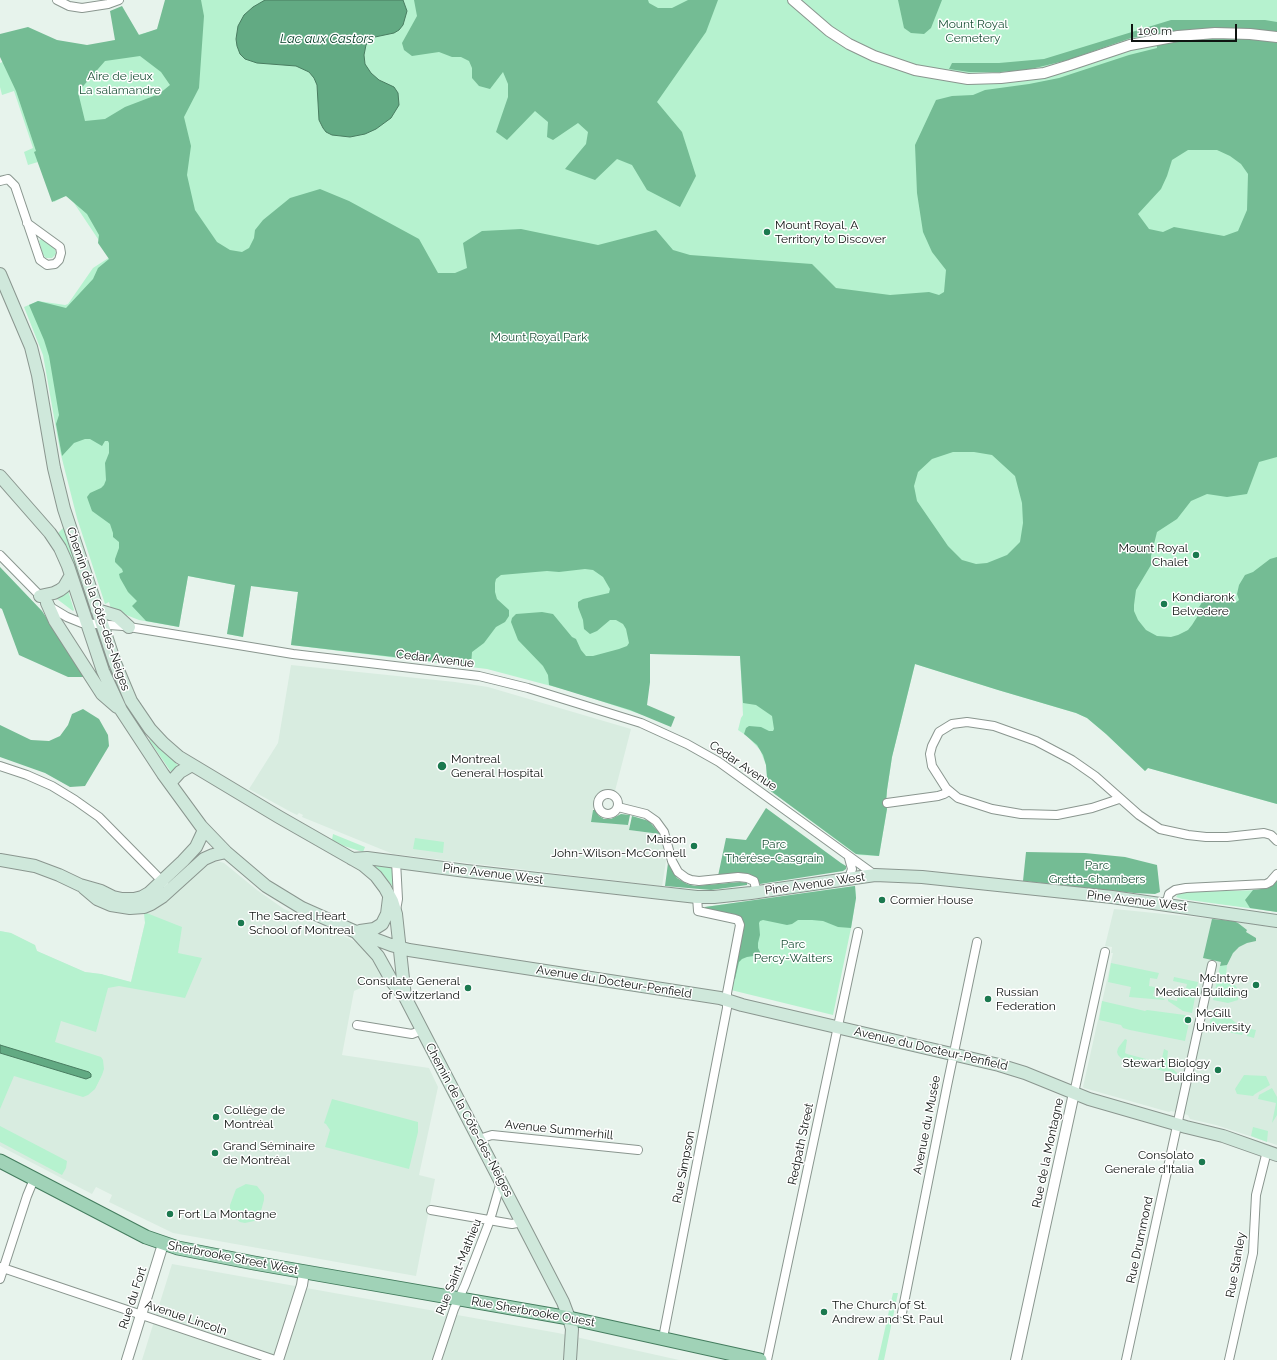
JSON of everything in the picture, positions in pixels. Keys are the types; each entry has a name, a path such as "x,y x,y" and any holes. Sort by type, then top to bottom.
{"main road":[{"name":"Chemin de la Côte-des-Neiges","path":"0,274 27,335 34,358 53,463 67,518 119,674 139,714 159,740 192,766 363,865 373,873 382,884 390,896 396,914 405,997 562,1300 570,1318 572,1329 570,1360"},
{"name":"Avenue du Docteur-Penfield","path":"0,476 50,533 63,554 103,671 121,710 170,783 204,830 226,852 254,876 283,897 316,915 356,932 419,952 727,1000 954,1054 1016,1070 1089,1099 1177,1125 1223,1136 1272,1153"},
{"path":"50,533 60,528 67,518"},
{"path":"71,574 64,587 43,599 55,621 102,694 121,710"},
{"path":"97,610 117,616 128,627"},
{"path":"170,783 180,772 192,766"},
{"path":"0,860 41,868 118,898 130,899 146,895 162,881 191,853 204,830"},
{"path":"80,884 102,902 116,907 144,907 162,897 204,858 226,852"},
{"name":"Pine Avenue West","path":"352,859 367,858 396,861 460,870 697,897 757,892 875,875 933,878 1112,897 1277,921"},
{"path":"356,932 374,929 382,924 386,917 390,896"},
{"path":"356,932 378,956 393,983 405,997"},
{"path":"0,1161 34,1179"},
{"name":"Sherbrooke Street West","path":"34,1179 139,1234 164,1244 198,1253 304,1272"},
{"name":"Rue Sherbrooke Ouest","path":"304,1272 570,1318 663,1338 717,1355 760,1360"}],"street":[{"path":"57,0 67,6 79,8 108,4 119,0"},
{"path":"793,0 829,31 849,44 874,56 915,70 988,83 1043,76 1060,72 1135,47 1185,38 1222,37 1277,41"},
{"path":"968,79 1012,77 1044,73 1130,45 1178,36 1226,33 1277,37"},
{"path":"0,181 8,179 14,184 27,223 40,260 47,265 55,264 61,255 62,250 60,246 27,223"},
{"name":"Cedar Avenue","path":"0,555 57,612 76,622 128,627 289,654 480,676 528,688 622,716 667,734 719,762 849,858 875,875"},
{"path":"1119,799 1108,804 1082,811 1057,815 1036,816 987,808 962,799 949,791 941,782 932,766 930,757 931,749 936,737 944,728 955,723 967,722 994,726 1041,744 1072,760 1088,771 1112,791 1119,799 1150,823 1167,831 1191,836 1212,837 1266,834 1270,835 1277,841"},
{"path":"0,766 39,780 81,804 99,817 170,890"},
{"path":"887,803 938,796 949,791"},
{"path":"618,807 646,814 656,821 664,832 671,859 678,872 686,878 699,881 738,877 747,878 754,881 757,892"},
{"path":"849,858 852,869 849,878"},
{"name":"Chemin de la Côte-des-Neiges","path":"396,861 398,899 396,914"},
{"path":"1166,905 1169,894 1178,889 1266,884 1270,882 1277,874"},
{"name":"Rue Simpson","path":"663,1338 727,1008 727,993 740,923 735,919 698,911 697,897"},
{"name":"Redpath Street","path":"767,1360 858,932"},
{"name":"Avenue du Musée","path":"902,1313 977,942"},
{"name":"Rue de la Montagne","path":"1016,1360 1105,952"},
{"name":"Rue Drummond","path":"1126,1360 1212,965"},
{"path":"357,1025 412,1034 422,1030"},
{"name":"Avenue Summerhill","path":"479,1138 492,1134 638,1150"},
{"name":"Rue Stanley","path":"1229,1360 1253,1253 1256,1195 1272,1153"},
{"path":"0,1279 2,1267 34,1179"},
{"name":"Rue Saint-Mathieu","path":"437,1360 458,1298 490,1220 501,1182"},
{"path":"431,1210 514,1224 522,1222"},
{"name":"Rue du Fort","path":"127,1360 164,1244"},
{"name":"Avenue Lincoln","path":"2,1267 274,1360"},
{"path":"278,1360 302,1285 304,1272"}],"shaded area":[{"name":"Montreal General Hospital","path":"291,665 455,682 488,687 631,729 615,791 605,790 596,795 591,821 630,825 629,830 660,834 666,861 662,886 393,854 302,817 303,815 299,813 297,815 249,789 278,743"},
{"name":"Collège de Montréal","path":"217,861 224,863 257,890 284,909 354,941 373,959 383,978 354,991 342,1055 429,1068 438,1087 419,1175 435,1179 416,1276 173,1233 109,1202 112,1195 96,1187 92,1194 0,1146 0,931 11,933 35,945 37,951 85,972 101,974 131,982 145,923 144,912 165,903 207,864"},
{"name":"McGill University","path":"1114,909 1234,921 1277,928 1277,1145 1216,1125 1190,1119 1188,1115 1171,1111 1169,1112 1083,1087 1113,953 1111,953 1112,947 1105,946"},
{"path":"172,1264 558,1333 679,1360 142,1360"}],"green space":[{"name":"Mount Royal Park","path":"165,0 201,0 204,16 199,88 184,117 191,146 187,175 195,210 217,242 230,250 242,252 249,248 254,238 255,230 263,220 290,198 320,189 349,201 419,239 438,273 455,273 467,268 463,243 482,231 521,229 598,245 656,230 673,250 690,255 812,264 836,288 890,295 929,292 939,295 944,292 946,270 932,252 923,232 917,193 915,145 936,100 952,96 973,95 985,90 1059,78 1129,55 1157,48 1156,34 1131,38 1068,60 1027,70 969,72 949,69 952,63 999,63 1044,59 1171,20 1265,20 1277,22 1277,457 1259,462 1247,494 1227,497 1207,494 1191,501 1177,519 1157,532 1151,556 1151,565 1136,590 1134,611 1138,620 1146,630 1157,636 1171,637 1178,635 1188,630 1192,625 1199,614 1196,612 1204,599 1208,601 1225,598 1232,600 1235,603 1239,600 1237,594 1239,585 1245,575 1253,572 1270,559 1277,557 1277,804 1148,768 1145,771 1087,718 1076,713 915,664 892,757 887,790 887,809 879,856 856,854 768,789 766,765 763,755 757,745 744,734 746,728 749,726 761,727 769,731 773,731 772,716 756,705 743,703 740,656 650,654 650,682 647,705 675,717 671,727 630,710 549,685 548,675 543,666 518,640 511,622 512,618 516,614 542,612 553,614 572,637 576,639 581,650 586,656 593,656 619,649 627,646 629,643 626,629 623,624 616,620 610,620 597,631 590,634 584,629 578,602 583,599 609,593 610,589 603,577 593,570 585,569 559,572 547,571 501,575 496,579 495,592 497,599 509,610 509,616 505,622 496,627 484,643 472,652 471,666 291,645 298,592 251,586 243,637 227,634 235,585 188,576 179,627 146,621 132,606 137,601 128,592 120,578 119,574 123,572 115,562 119,542 113,537 110,524 92,511 87,497 90,493 104,485 106,480 105,463 109,453 109,443 108,441 105,441 102,446 90,439 85,439 74,443 62,456 56,424 59,415 49,356 29,305 38,301 66,308 93,279 98,268 109,259 98,243 99,235 87,214 66,196 52,202 34,152 36,151 16,91 0,57 0,34 28,27 57,40 87,45 115,40 110,11 122,6 139,35 157,29","holes":["140,56 161,72 170,85 159,94 125,107 105,119 85,121 78,92 105,61","1188,150 1217,150 1230,156 1241,164 1248,174 1247,210 1238,231 1224,236 1174,227 1163,232 1149,229 1138,214 1161,189 1172,160","953,452 974,452 992,455 1015,476 1022,503 1023,523 1020,542 1007,555 987,563 976,564 962,560 948,546 917,501 914,486 918,472 932,459"]},
{"name":"Mount Royal Park","path":"166,0 1277,0 1277,804 1148,768 1145,771 1087,718 1076,713 915,664 892,757 887,790 887,809 879,856 859,855 854,853 768,789 766,765 760,750 747,736 738,730 743,715 740,656 650,654 650,682 643,715 570,691 487,669 291,645 298,592 251,586 243,637 227,634 235,585 188,576 179,627 139,620 111,609 109,602 105,604 77,518 60,451 43,355 24,307 38,301 65,305 68,304 93,268 110,257 70,197 65,196 54,202 38,162 28,165 24,152 33,148 14,91 2,95 0,87 0,63 57,41 86,47 158,30"},
{"path":"414,0 648,0 649,3 658,8 672,8 688,0 718,0 706,32 657,102 682,132 696,176 680,207 647,190 632,165 617,159 595,180 565,169 586,144 588,132 578,123 553,140 547,137 548,122 535,111 507,140 496,132 508,97 508,84 503,72 490,89 479,86 472,78 472,68 469,61 461,57 452,57 439,52 412,56 404,50 402,43 417,16"},
{"path":"898,0 942,0 931,28 924,34 911,33 904,28"},
{"path":"42,238 55,248 56,254 52,258 46,258 43,255 39,241"},
{"path":"63,528 92,612 89,611 57,534"},
{"path":"0,567 42,611 84,674 83,677 68,677 19,655 2,609 0,608"},
{"path":"67,587 74,610 73,611 53,596"},
{"path":"83,709 99,719 108,735 109,746 85,786 70,787 45,773 0,757 0,725 31,740 49,741 60,736 68,725 72,714"},
{"path":"150,739 179,766 171,772 149,740"},
{"name":"Parc Thérèse-Casgrain","path":"766,808 846,866 846,869 843,871 760,884 755,877 748,875 718,876 726,838 746,840"},
{"path":"593,810 595,810 599,816 604,819 611,819 621,814 630,815 628,825 591,822"},
{"path":"632,816 649,821 660,834 629,830"},
{"path":"333,834 365,847 363,852 344,846 332,840"},
{"path":"415,838 444,842 443,853 413,849"},
{"name":"Parc Gretta-Chambers","path":"1026,852 1085,853 1125,857 1157,865 1160,892 1155,894 1134,893 1023,881"},
{"path":"374,863 392,866 395,887 393,887 382,873 373,865"},
{"path":"668,863 677,878 687,884 695,886 740,882 747,883 747,885 711,890 665,886"},
{"path":"1277,880 1277,912 1176,897 1178,894 1184,892 1263,890 1271,887"},
{"path":"1277,880 1277,912 1250,908 1245,900 1253,890 1269,888"},
{"name":"Parc Percy-Walters","path":"855,886 856,898 851,928 833,1015 731,990 739,917 705,907"},
{"path":"855,886 856,898 851,928 838,927 823,921 812,920 798,920 787,925 763,920 760,921 758,948 760,955 742,959 739,962 735,979 733,979 739,917 705,910 705,907"},
{"path":"144,912 182,927 178,953 202,958 185,998 119,986 108,988 96,1032 61,1021 55,1042 101,1057 103,1060 104,1069 95,1089 83,1097 14,1076 0,1109 0,931 11,933 35,945 37,951 85,972 101,974 131,982 145,923"},
{"path":"1212,919 1234,921 1238,923 1247,930 1246,932 1256,938 1256,941 1239,947 1233,953 1227,965 1220,966 1221,962 1203,958"},
{"path":"1111,963 1159,973 1157,979 1150,978 1149,986 1155,987 1153,996 1165,999 1129,997 1131,987 1108,982"},
{"path":"1227,965 1226,976 1228,983 1233,982 1240,993 1238,1000 1228,1003 1213,1000 1220,966"},
{"path":"1174,977 1198,982 1192,1013 1183,1011 1168,1001 1168,999 1177,1001 1178,995 1184,996 1187,984 1173,981"},
{"path":"1102,1001 1145,1011 1185,1015 1190,1018 1185,1041 1130,1030 1123,1028 1121,1025 1099,1020"},
{"path":"1212,1011 1225,1014 1241,1027 1256,1030 1254,1038 1247,1036 1247,1033 1243,1032 1242,1035 1209,1028"},
{"path":"1125,1039 1127,1040 1125,1053 1127,1054 1161,1063 1164,1049 1168,1051 1168,1064 1177,1073 1177,1075 1135,1063 1134,1066 1121,1058 1117,1052 1118,1048"},
{"path":"1244,1075 1266,1076 1270,1085 1253,1096 1237,1094 1235,1089"},
{"path":"1272,1088 1277,1097 1277,1115 1272,1123 1276,1103 1258,1099 1259,1095"},
{"path":"332,1099 418,1122 418,1132 409,1169 325,1147 330,1130 324,1123"},
{"path":"0,1126 67,1161 66,1168 62,1175 0,1142"},
{"path":"1253,1127 1268,1131 1267,1142 1251,1136"},
{"path":"246,1184 257,1186 264,1195 264,1200 258,1218 254,1221 245,1223 240,1222 234,1217 230,1210 230,1205 236,1189"},
{"path":"893,1293 898,1293 884,1360 878,1360"}],"water":[{"name":"Lac aux Castors","path":"265,0 403,0 407,11 403,25 394,33 375,37 370,40 366,45 364,55 365,64 371,73 379,80 394,87 398,93 399,105 391,118 376,129 365,134 350,137 332,135 326,132 319,120 317,85 309,72 296,66 257,63 245,59 240,54 237,46 236,39 238,26 244,15 253,7"},
{"path":"0,1045 89,1072 91,1077 86,1079 0,1053"}],"place":[{"name":"Mount Royal, A Territory to Discover","path":"767,232"},
{"name":"Mount Royal Chalet","path":"1196,555"},
{"name":"Kondiaronk Belvedere","path":"1164,604"},
{"name":"Montreal General Hospital","path":"442,766"},
{"name":"Maison John-Wilson-McConnell","path":"694,846"},
{"name":"Cormier House","path":"882,900"},
{"name":"The Sacred Heart School of Montreal","path":"241,923"},
{"name":"McIntyre Medical Building","path":"1256,985"},
{"name":"Consulate General of Switzerland","path":"468,988"},
{"name":"Russian Federation","path":"988,999"},
{"name":"McGill University","path":"1188,1020"},
{"name":"Stewart Biology Building","path":"1218,1070"},
{"name":"Collège de Montréal","path":"216,1117"},
{"name":"Grand Séminaire de Montréal","path":"215,1153"},
{"name":"Consolato Generale d'Italia","path":"1202,1162"},
{"name":"Fort La Montagne","path":"170,1214"},
{"name":"The Church of St. Andrew and St. Paul","path":"824,1312"}],"park label":[{"name":"Mount Royal Cemetery","path":"973,31"},
{"name":"Aire de jeux La salamandre","path":"120,83"}]}
